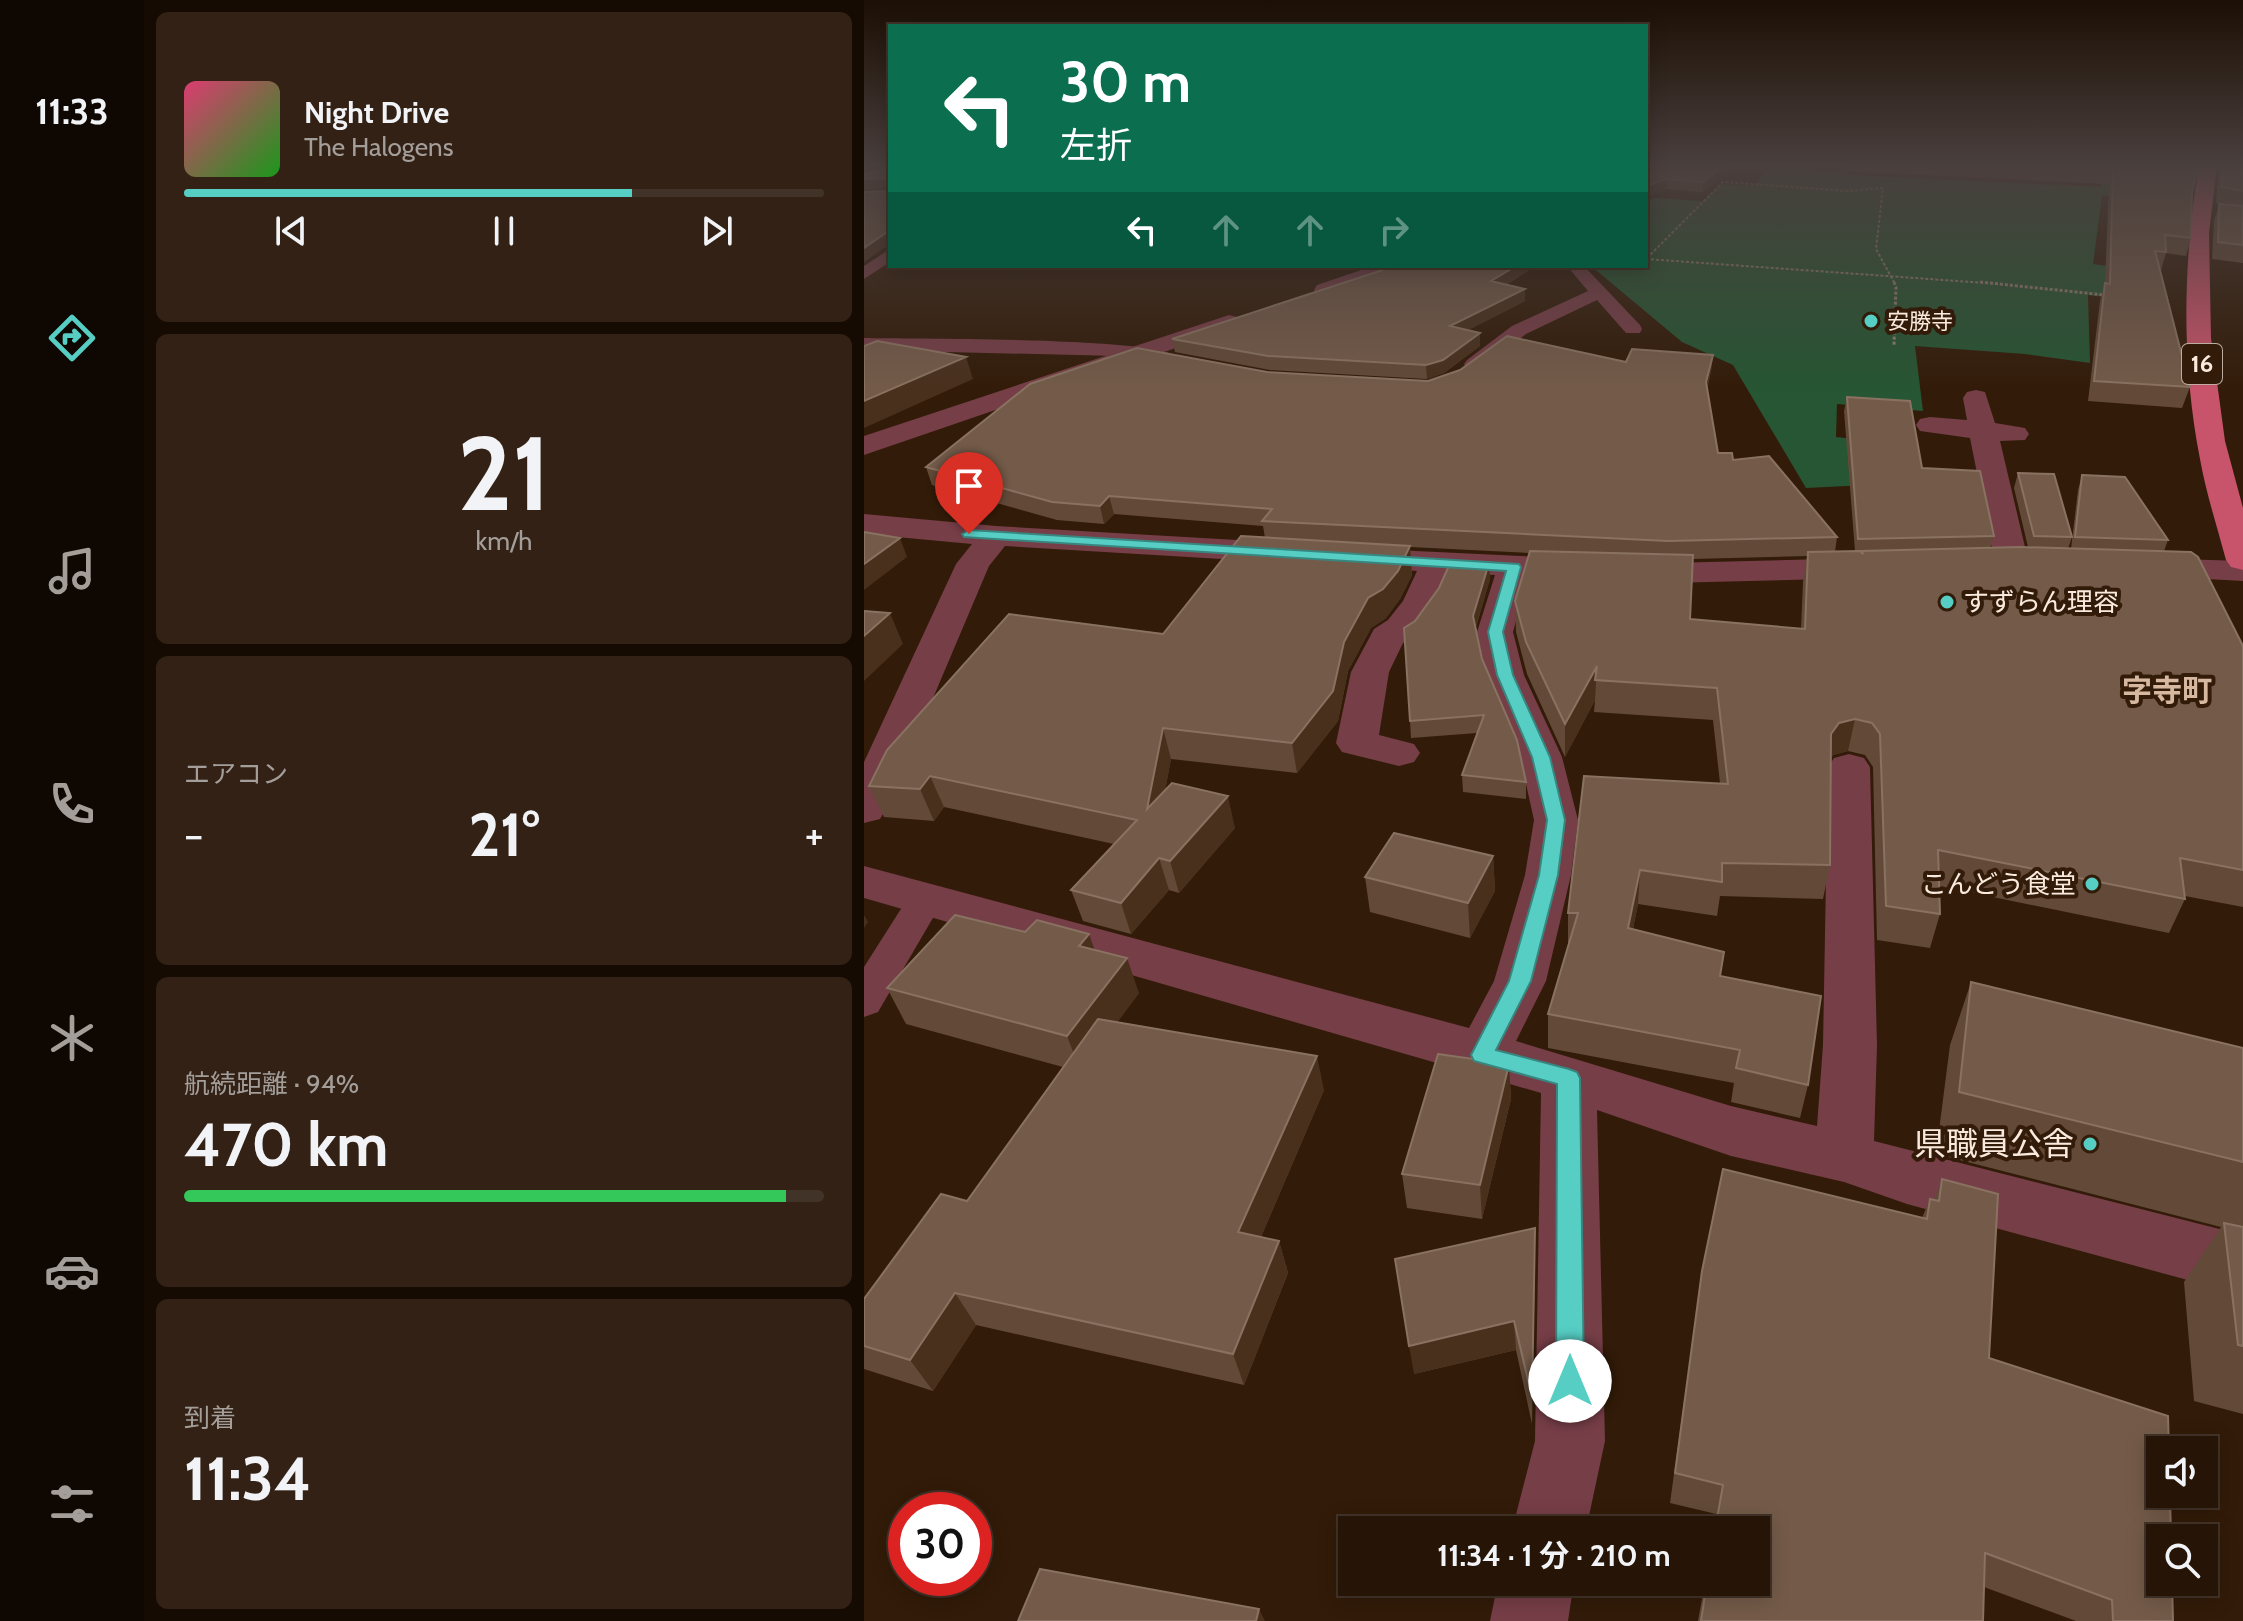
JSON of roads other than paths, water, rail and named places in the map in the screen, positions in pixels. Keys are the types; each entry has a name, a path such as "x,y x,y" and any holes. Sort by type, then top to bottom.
{"main road":[{"name":"16","path":"2204,241 2198,307 2211,443 2243,560"}],"street":[{"path":"1299,299 1388,268"},
{"path":"864,446 1255,313"},
{"path":"1976,398 2012,565"},
{"path":"1930,425 2015,434"},
{"path":"864,524 996,536 1514,567 1667,573 1902,567"},
{"path":"864,809 973,564 996,536"},
{"path":"1399,753 1357,743 1370,672 1387,637 1401,628 1420,603 1438,563"},
{"path":"1482,1055 1520,981 1548,875 1556,820 1541,757 1505,675 1495,632 1514,567"},
{"path":"2120,567 2243,571"},
{"path":"1844,1157 1850,1045 1849,767"},
{"path":"864,882 1569,1078 1731,1131 1844,1157 1907,1178 2243,1265"},
{"path":"1552,1516 1570,1441 1569,1078"},
{"path":"1529,1621 1533,1596"}],"lane":[{"path":"864,274 888,256"},
{"path":"1577,268 1633,329"},
{"path":"1452,380 1519,330 1599,292"},
{"path":"864,344 1140,353 1180,361"},
{"path":"864,1001 926,899"}],"place":[{"name":"安勝寺","path":"1871,321"},
{"name":"すずらん理容","path":"1947,602"},
{"name":"こんどう食堂","path":"2092,884"},
{"name":"県職員公舎","path":"2090,1144"}],"district":[{"name":"字寺町","path":"2167,691"}]}
